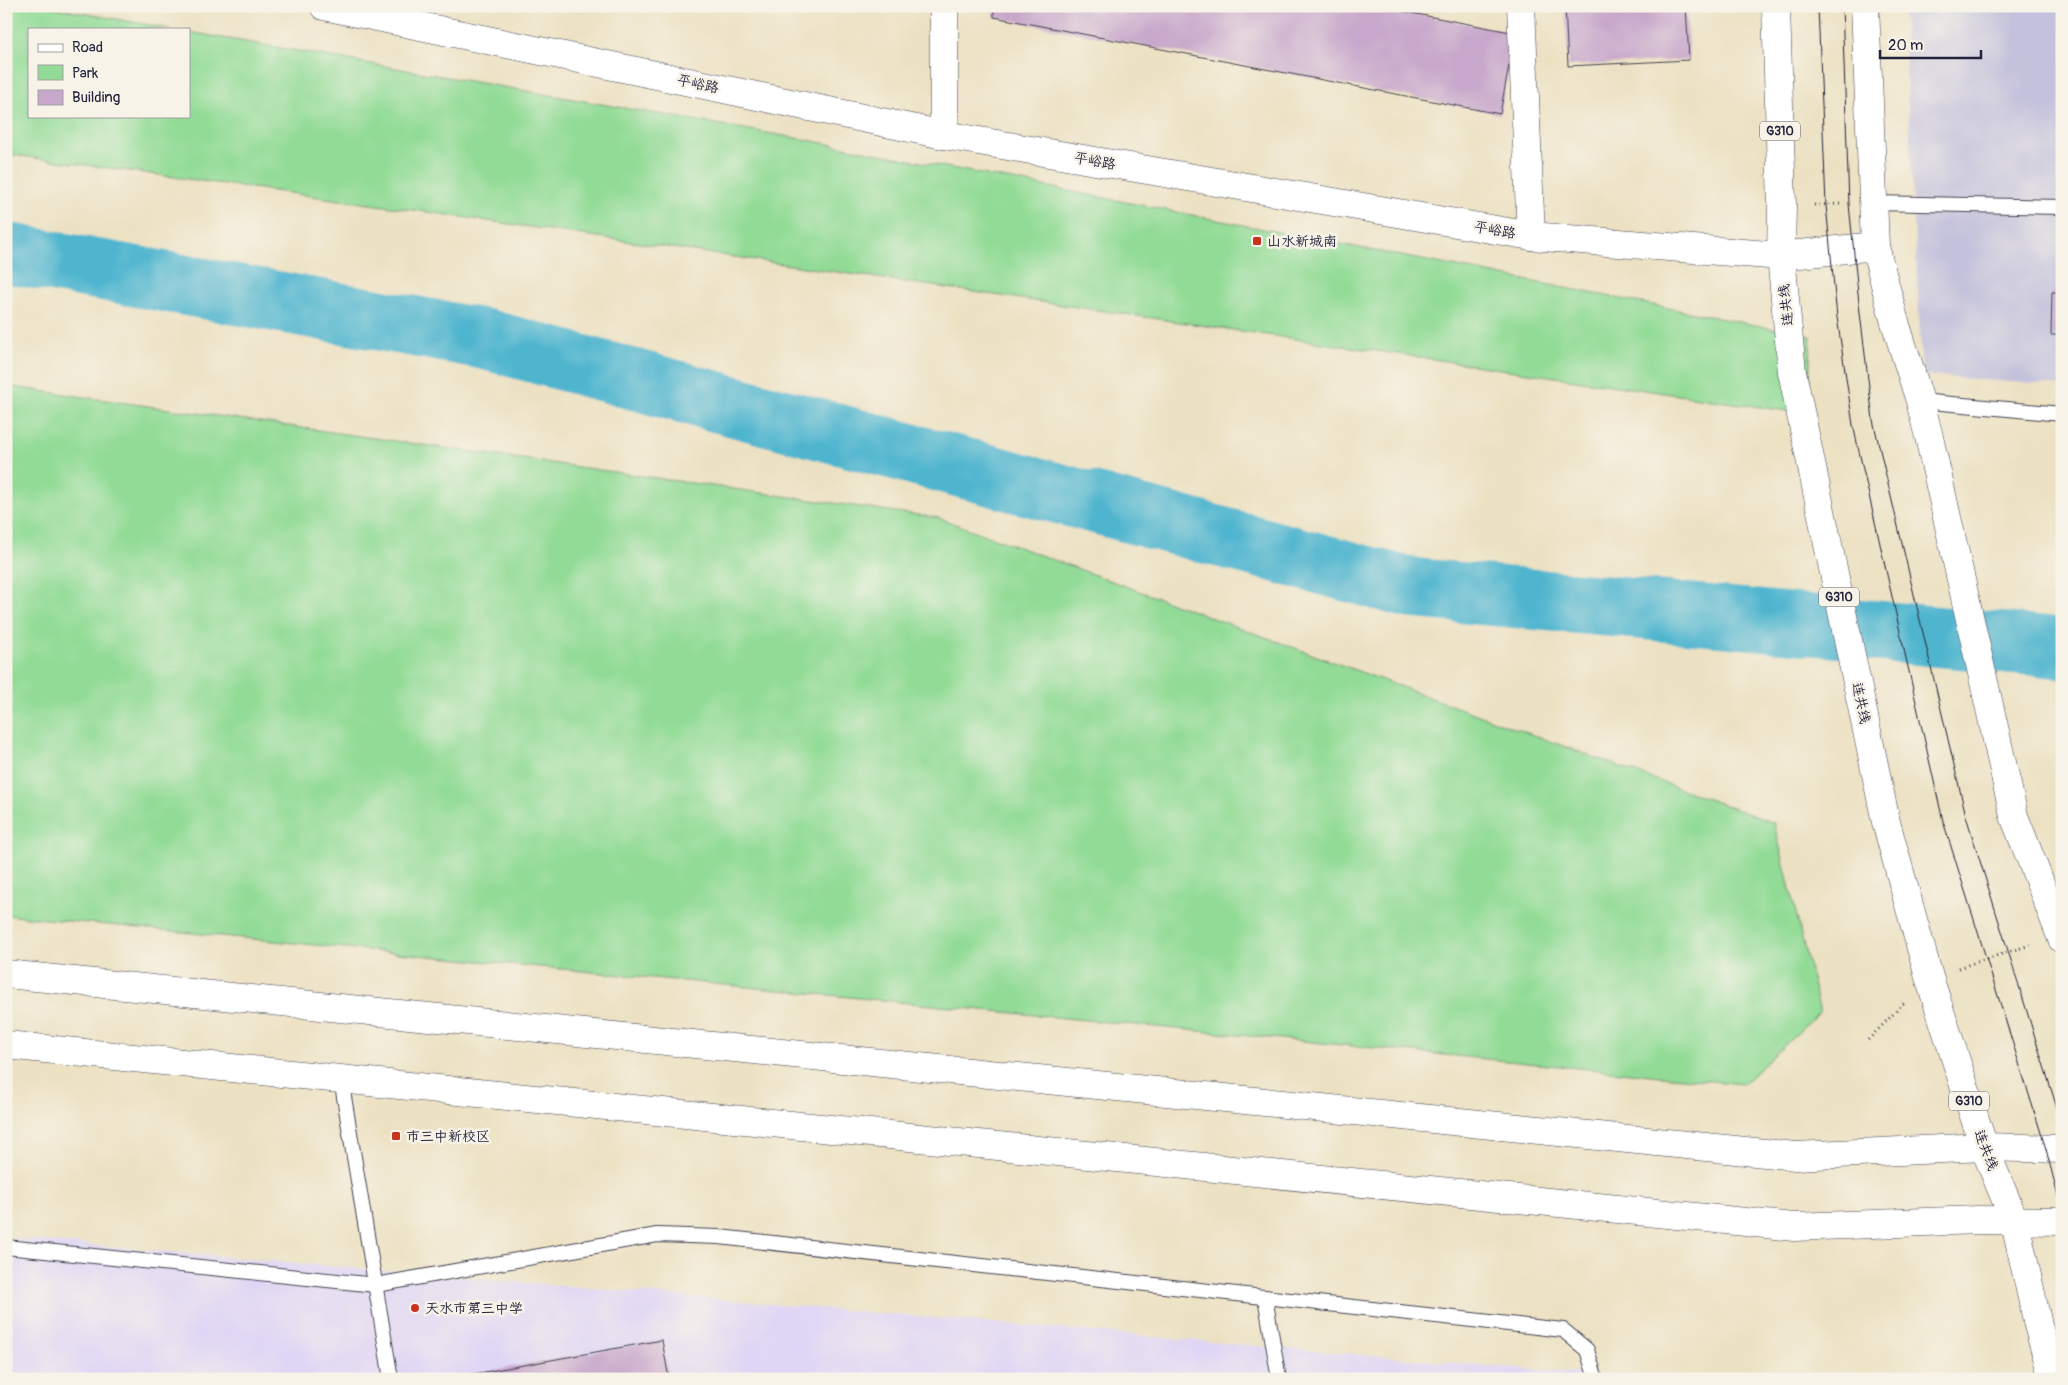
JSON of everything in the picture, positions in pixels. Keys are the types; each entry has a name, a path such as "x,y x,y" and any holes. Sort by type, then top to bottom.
{"main road":[{"name":"平峪路","path":"324,6 944,135 1531,236 1781,256 1875,246"},
{"path":"944,6 944,135"},
{"path":"1521,6 1531,236"},
{"name":"连共线","path":"1776,6 1782,205 1781,256 1792,372 1886,822 1929,977 1984,1146 2016,1222 2038,1324 2053,1379"},
{"path":"1865,6 1875,246 1894,319 1920,401 1929,437 2014,816 2062,939"},
{"path":"6,974 1795,1156 1984,1146 2062,1149"},
{"path":"6,1045 1794,1227 1978,1220 2016,1222 2062,1221"}],"lane":[{"path":"1873,203 2062,207"},
{"path":"1920,401 2062,414"},
{"path":"341,1079 391,1379"},
{"path":"6,1247 376,1285 658,1235 720,1237 1563,1330 1587,1350 1596,1379"},
{"path":"1265,1297 1279,1379"}],"path":[{"path":"1782,205 1873,203"}],"shaded area":[{"path":"1903,6 2062,6 2062,386 1922,375"},
{"name":"天水市第三中学","path":"6,1238 1640,1379 6,1379"}],"green space":[{"path":"6,6 44,6 166,28 28,28 28,118 190,118 190,32 813,141 1811,336 1808,414 420,211 6,154"},
{"path":"6,386 939,518 1774,823 1820,1012 1743,1084 6,915"}],"building":[{"path":"994,6 1386,6 1386,8 1515,33 1500,114 994,17"},
{"path":"1565,6 1686,6 1689,60 1568,66"},
{"path":"2052,292 2062,292 2062,335 2051,335"},
{"path":"662,1340 669,1379 469,1379 468,1375"}],"waterway":[{"path":"6,253 484,339 1410,588 2062,648"}],"tram line":[{"path":"1818,6 1826,205 1837,317 1853,425 1943,821 2046,1149 2062,1212"},
{"path":"1842,6 1849,204 1873,420 1966,816 2062,1124"}],"place":[{"name":"山水新城南","path":"1257,241"},
{"name":"市三中新校区","path":"396,1136"},
{"name":"天水市第三中学","path":"415,1308"}]}
